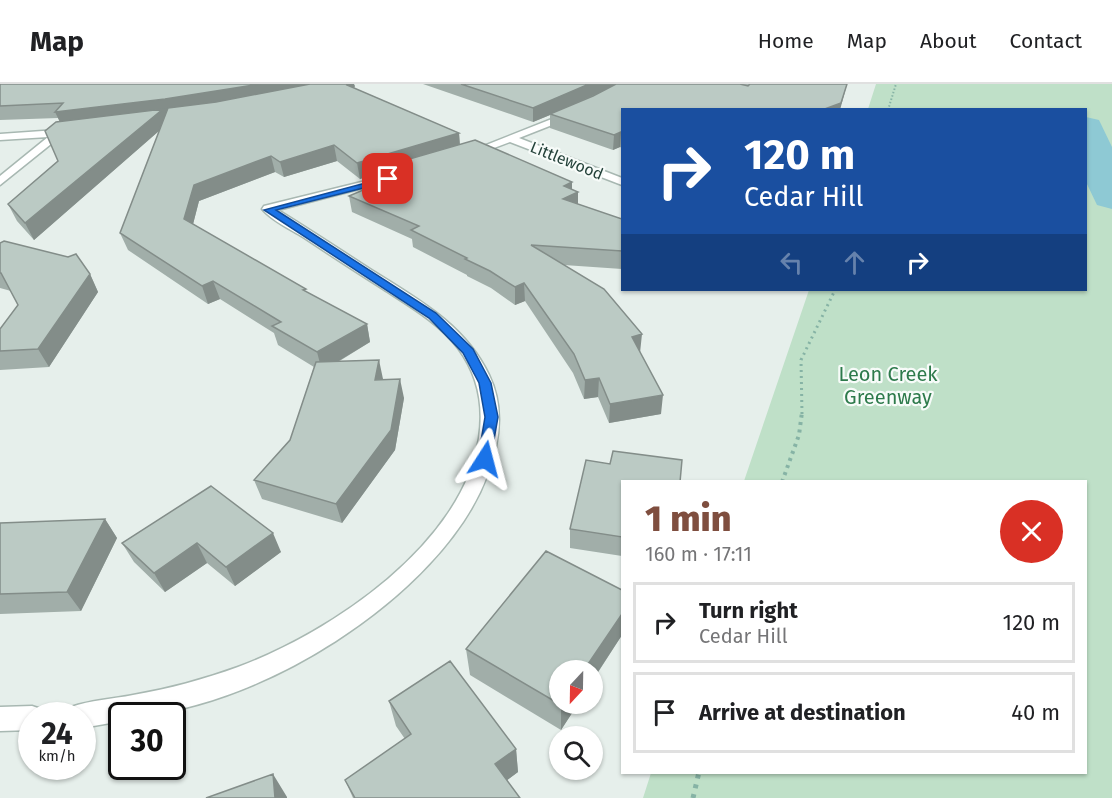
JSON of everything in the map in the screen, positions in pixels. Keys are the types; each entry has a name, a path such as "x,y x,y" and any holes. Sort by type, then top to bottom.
{"street":[{"path":"452,160 512,139 585,109"},
{"path":"0,137 78,131"},
{"path":"0,182 58,133"},
{"name":"Littlewood","path":"512,139 621,182"},
{"path":"96,714 208,689 296,652 369,607 425,556 464,506 485,459 492,417 485,383 468,352 432,315 268,210 410,173"},
{"path":"0,719 18,718"}],"path":[{"path":"888,108 887,104 896,90 896,84"},
{"path":"783,480 799,435 802,415 801,360 835,291"},
{"path":"693,798 699,774"}],"green space":[{"name":"Leon Creek Greenway","path":"876,84 1112,84 1112,798 643,798 651,774 1087,774 1087,480 744,480 809,291 1087,291 1087,108 868,108"}],"building":[{"path":"0,84 260,84 165,99 55,112 63,103 0,106"},
{"path":"310,84 348,84 459,133 357,163 334,145 280,162 271,156 194,185 184,219 306,289 303,290 367,324 317,352 272,326 281,322 213,281 202,286 120,233 168,108 216,102"},
{"path":"461,84 589,84 533,108"},
{"path":"616,84 740,84 748,86 750,84 847,84 841,103 827,108 621,108 621,132 614,135 550,114"},
{"path":"163,109 25,223 8,204 58,161 45,131 56,122"},
{"path":"475,140 572,182 564,186 578,192 563,199 621,219 621,251 531,245 604,289 642,334 632,337 663,395 610,404 599,378 585,380 574,354 524,283 515,287 465,259 467,258 411,230 419,226 349,196 382,182 368,171"},
{"path":"4,241 68,257 76,254 90,274 38,349 0,351 0,329 18,305 0,273 0,243"},
{"path":"379,360 375,380 400,379 391,430 336,504 254,480 290,440 316,362"},
{"path":"613,451 682,460 680,480 621,480 621,537 570,529 586,460 610,464"},
{"path":"211,486 273,533 226,567 197,543 154,573 122,543"},
{"path":"105,519 67,592 0,594 0,523"},
{"path":"546,551 621,589 621,615 591,660 549,660 549,698 466,649"},
{"path":"450,661 516,749 495,764 520,798 355,798 345,780 411,734 389,701"},
{"path":"273,774 275,798 206,798"}],"waterway":[{"path":"1087,131 1112,196"}],"route":[{"path":"388,179 268,210 432,315 468,352 485,383 492,417 485,459"}]}
